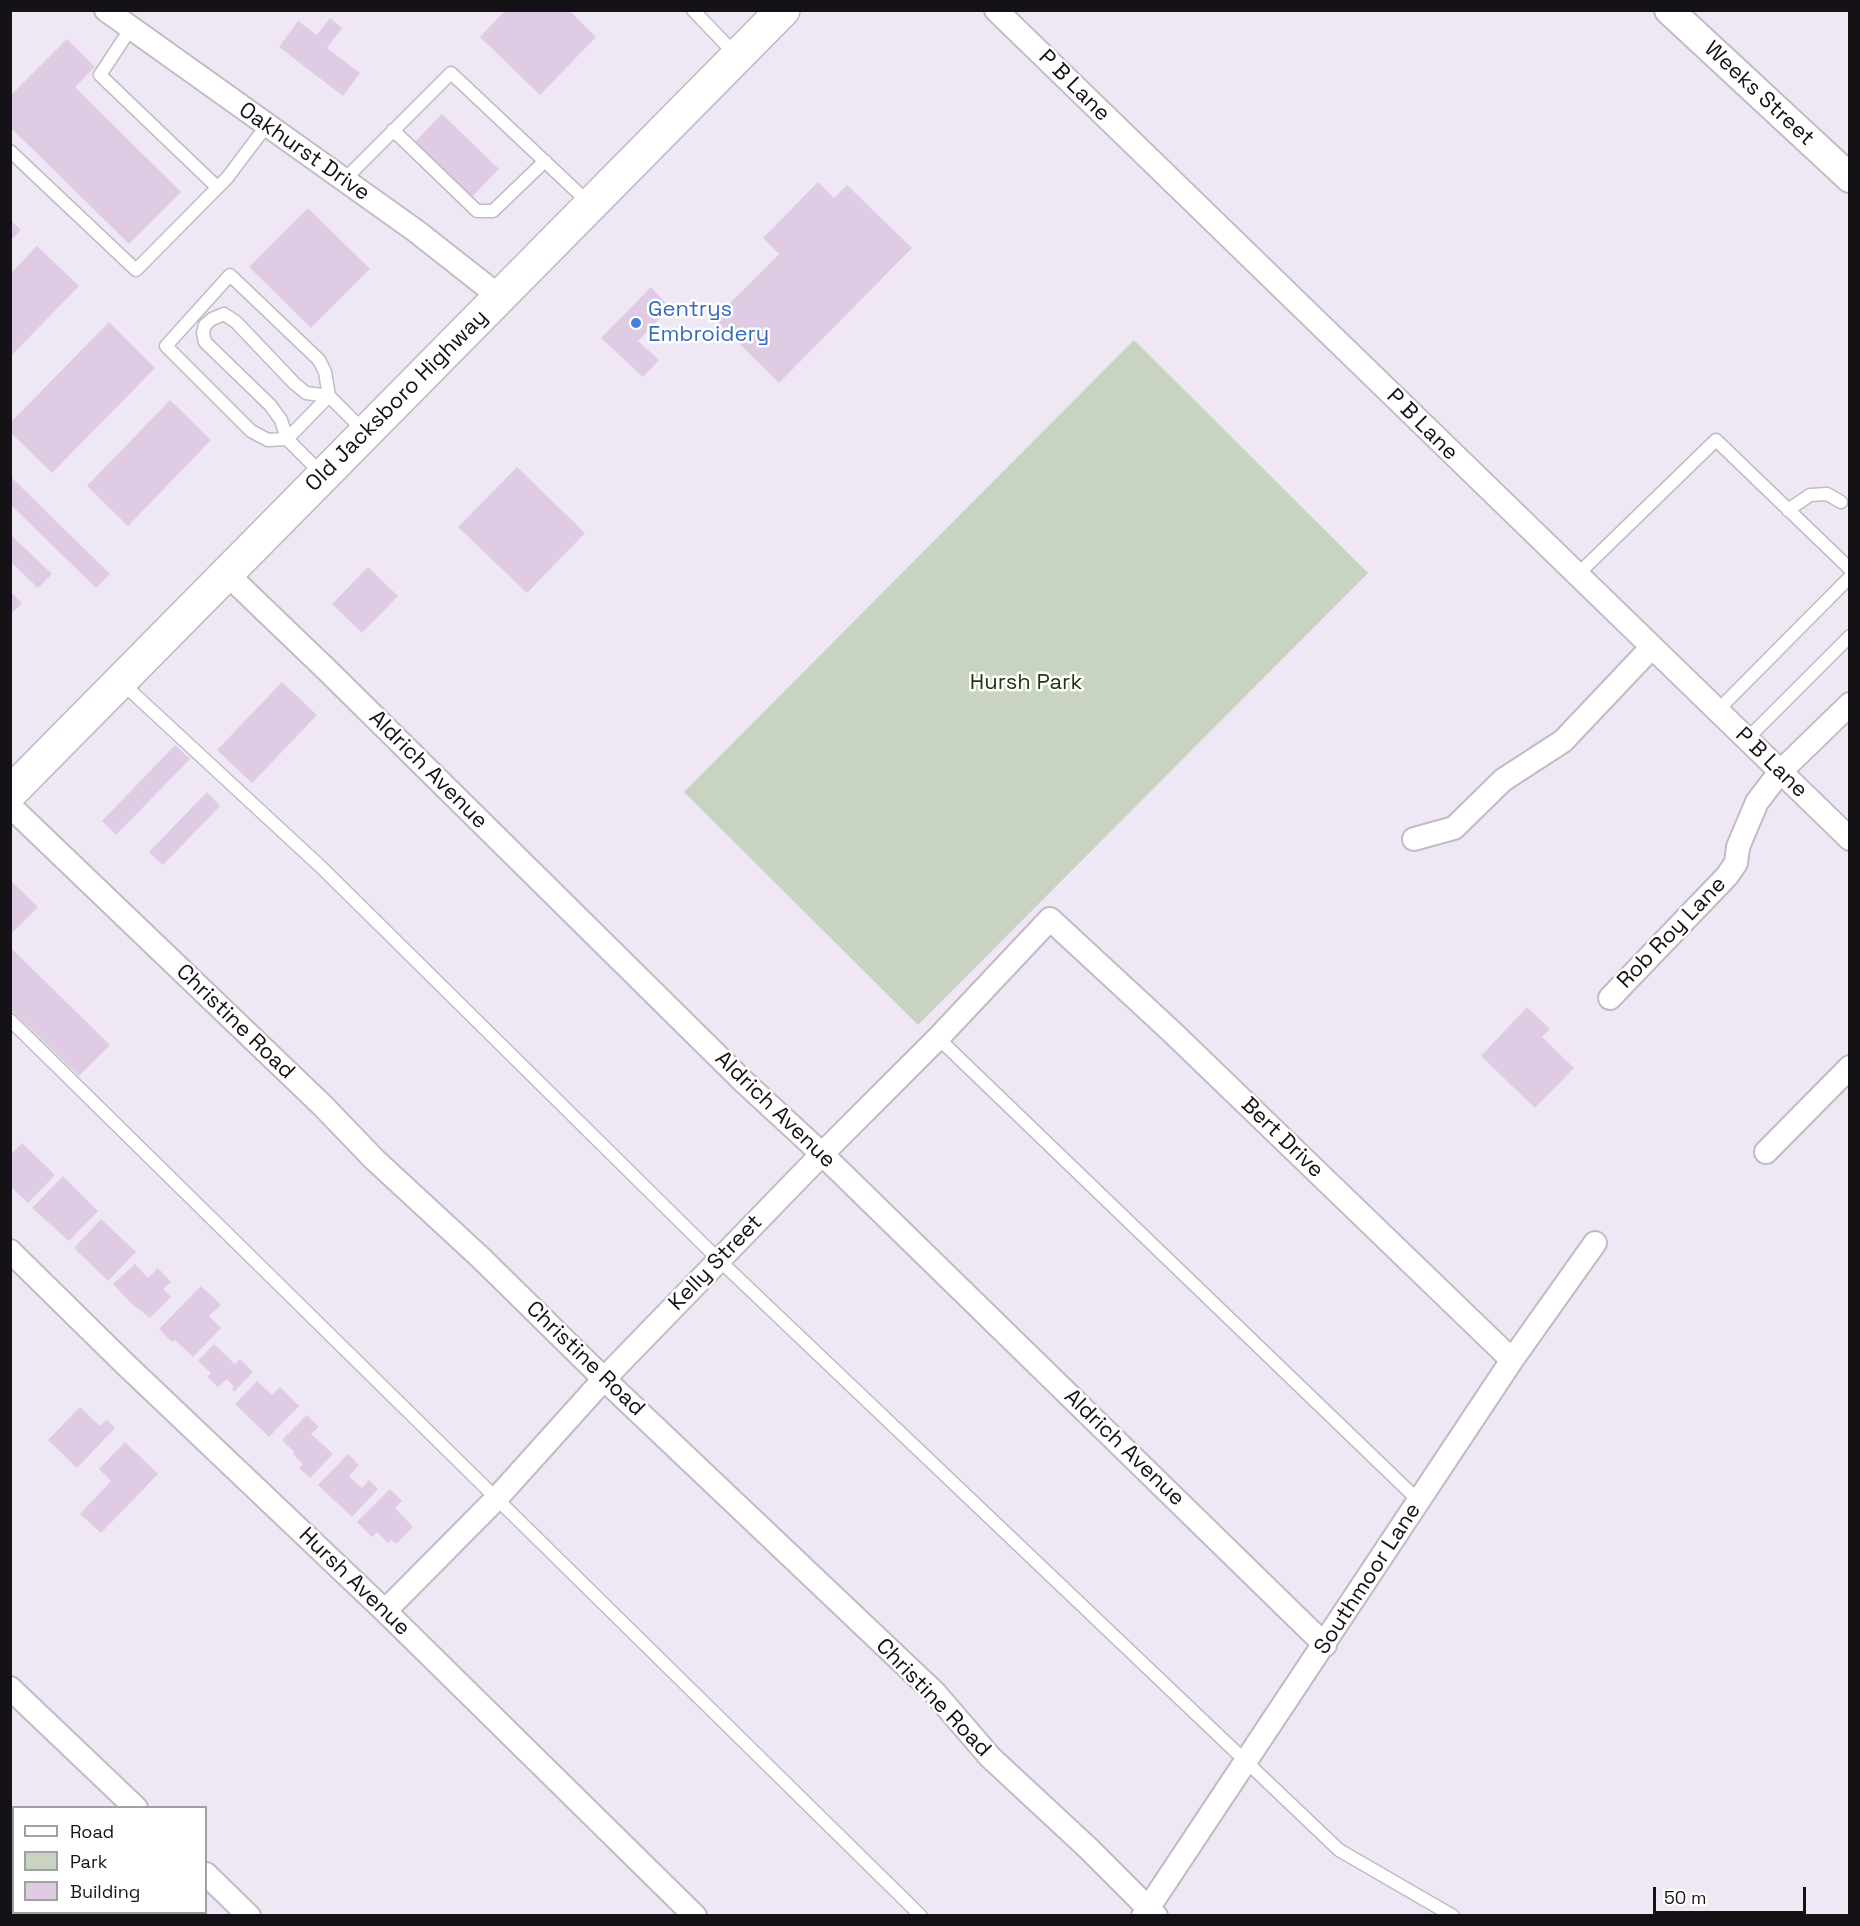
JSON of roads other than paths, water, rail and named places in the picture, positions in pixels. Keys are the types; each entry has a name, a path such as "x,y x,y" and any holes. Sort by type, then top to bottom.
{"main road":[{"name":"Old Jacksboro Highway","path":"10,793 783,10"}],"street":[{"name":"Oakhurst Drive","path":"106,10 416,231 500,297"},
{"name":"P B Lane","path":"996,10 1850,839"},
{"name":"Weeks Street","path":"1668,10 1850,178"},
{"name":"Aldrich Avenue","path":"227,574 727,1065 822,1154 1325,1645"},
{"path":"1414,838 1454,828 1503,780 1563,741 1652,647"},
{"name":"Rob Roy Lane","path":"1610,998 1727,876 1736,863 1738,846 1757,802 1780,772 1850,704"},
{"name":"Christine Road","path":"10,806 322,1105 375,1160 481,1258 604,1379 935,1693 990,1757 1088,1848 1149,1913"},
{"name":"Kelly Street","path":"385,1611 496,1498 604,1379 938,1038 1050,918"},
{"name":"Bert Drive","path":"1050,918 1172,1032 1512,1360"},
{"path":"1766,1152 1850,1067"},
{"name":"Southmoor Lane","path":"1149,1913 1512,1360 1595,1243"},
{"name":"Hursh Avenue","path":"10,1251 124,1363 385,1611 695,1916"},
{"path":"10,1688 134,1806"},
{"path":"207,1875 249,1916"}],"lane":[{"path":"693,10 738,56"},
{"path":"131,28 100,75 217,187"},
{"path":"344,180 451,73 591,205"},
{"path":"10,150 136,270 217,187 267,125"},
{"path":"393,130 477,211 493,212 544,161"},
{"path":"329,396 287,439 268,440 250,431 166,346 230,275 319,360 325,372 329,396 366,433"},
{"path":"323,476 287,439 281,420 270,405 205,342 203,333 205,326 212,319 224,314 236,322 306,393 329,396"},
{"path":"1577,575 1716,440 1850,569"},
{"path":"1788,510 1810,495 1827,494 1841,502"},
{"path":"1717,711 1850,578"},
{"path":"1747,739 1850,636"},
{"path":"120,681 321,867 719,1260 1339,1850 1453,1916"},
{"path":"10,1020 921,1916"},
{"path":"938,1038 1419,1501"}],"place":[{"name":"Gentrys Embroidery","path":"636,323"}],"park label":[{"name":"Hursh Park","path":"1026,683"}]}
